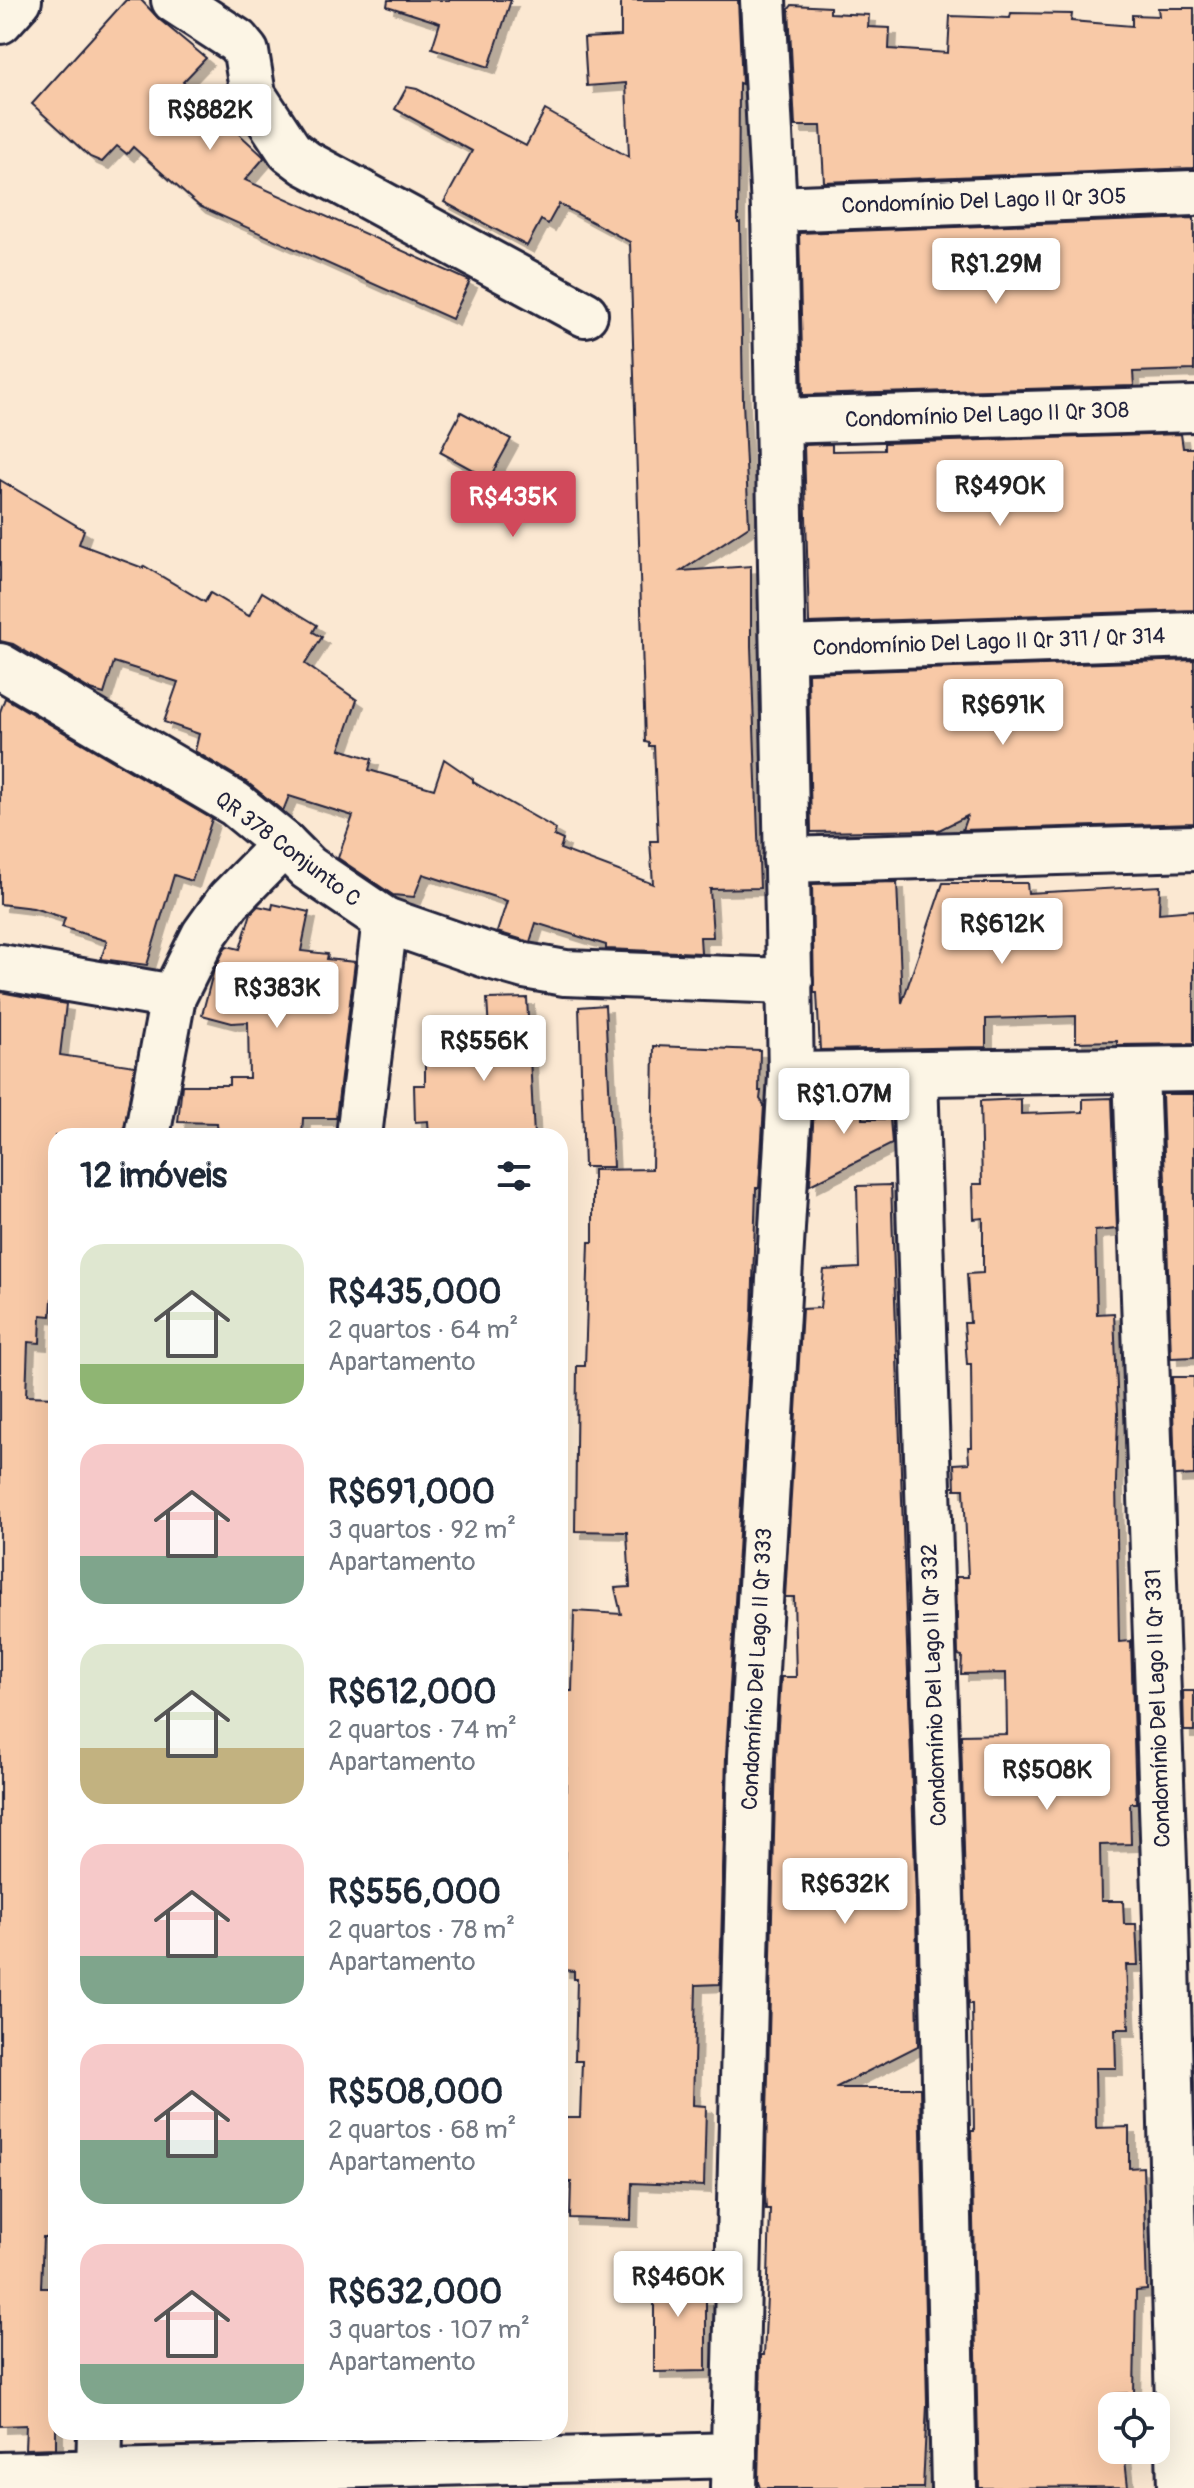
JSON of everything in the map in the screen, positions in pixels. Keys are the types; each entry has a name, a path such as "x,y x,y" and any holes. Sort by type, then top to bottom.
{"street":[{"path":"0,21 19,0"},
{"path":"174,0 237,41 246,52 253,95 290,151 306,163 585,314"},
{"name":"Condomínio Del Lago II Qr 333","path":"733,2472 751,1756 791,1075 774,209 763,0"},
{"name":"Condomínio Del Lago II Qr 305","path":"774,209 1194,193"},
{"name":"Condomínio Del Lago II Qr 308","path":"779,421 1194,409"},
{"name":"Condomínio Del Lago II Qr 311 / Qr 314","path":"784,649 1194,635"},
{"name":"QR 378 Conjunto C","path":"0,666 235,804 333,888 385,920 483,954 565,973 790,981"},
{"path":"148,1128 173,997 204,935 221,912 284,844"},
{"path":"786,860 1194,848"},
{"path":"360,1128 385,920"},
{"path":"0,967 173,997"},
{"path":"791,1075 1194,1069"},
{"name":"Condomínio Del Lago II Qr 331","path":"1136,1071 1165,1906 1180,2488"},
{"name":"Condomínio Del Lago II Qr 332","path":"915,1075 941,1884 954,2488"},
{"path":"0,2475 83,2467 315,2462 534,2447 733,2472"}],"building":[{"path":"126,0 141,0 206,58 183,82 263,156 245,180 470,281 452,319 199,206 133,147 127,154 117,146 102,162 90,157 32,104"},
{"path":"388,0 511,0 489,67 432,48 440,23 387,6"},
{"path":"621,0 738,0 742,84 739,83 738,223 749,526 681,571 751,566 760,888 710,889 713,937 700,937 701,953 606,949 606,945 536,923 530,942 497,932 507,901 423,874 414,897 393,895 338,858 353,816 289,796 283,811 248,783 195,751 199,734 164,722 178,682 114,662 104,694 91,690 13,644 0,641 0,480 84,530 79,544 144,566 205,602 210,593 249,616 262,592 317,625 313,632 322,637 305,664 357,700 340,749 372,759 369,770 434,789 444,759 473,782 556,829 554,836 563,840 560,849 653,884 650,841 658,841 654,746 645,742 630,242 559,204 548,224 541,220 527,246 444,202 472,151 395,109 407,87 417,89 526,146 545,110 629,157 626,83 587,86 584,38 621,36"},
{"path":"792,5 830,7 830,13 869,15 868,27 890,28 889,49 948,53 950,16 1010,18 1011,13 1072,14 1071,21 1132,26 1132,15 1159,16 1158,8 1194,8 1194,168 824,182 821,126 795,126 789,9"},
{"path":"1194,218 1194,370 1133,372 1134,386 803,395 799,233"},
{"path":"461,412 511,439 489,479 440,452"},
{"path":"1181,434 1183,448 1194,448 1194,610 809,623 804,445 832,444 832,451 884,450 884,443"},
{"path":"1194,660 1194,823 962,830 967,816 939,830 811,832 808,673"},
{"path":"5,698 212,819 192,881 174,875 147,965 101,959 107,941 62,927 65,918 33,908 0,904 0,712"},
{"path":"897,882 902,1003 943,883 1027,883 1028,893 1160,886 1159,913 1194,910 1194,1044 1076,1042 1076,1016 986,1019 986,1047 820,1050 817,993 814,993 812,884"},
{"path":"273,904 309,912 301,951 328,954 327,959 355,962 336,1118 303,1118 302,1128 217,1128 217,1123 178,1122 182,1085 229,1085 229,1078 249,1078 248,1022 232,1023 202,1015 213,973 225,948 240,949 251,913 258,906 272,909"},
{"path":"0,992 66,1004 60,1055 135,1066 124,1128 48,1128 48,1316 41,1315 40,1343 28,1342 26,1396 48,1397 48,2237 43,2237 41,2288 48,2288 48,2440 56,2440 56,2448 25,2449 26,2425 0,2426"},
{"path":"527,998 534,1128 428,1128 428,1121 415,1122 414,1085 425,1085 425,1063 491,1061 487,999"},
{"path":"605,1005 613,1167 584,1167 579,1007"},
{"path":"654,1046 760,1050 759,1091 764,1105 759,1188 756,1188 752,1313 726,1755 720,1984 696,1985 693,2105 706,2106 704,2186 632,2183 631,2220 570,2218 568,2118 580,2118 582,2061 575,2061 577,1979 574,1979 574,1971 568,1970 568,1691 572,1691 574,1611 621,1614 615,1588 630,1587 627,1532 575,1531 577,1366 585,1366 589,1242 593,1242 593,1170 652,1169"},
{"path":"1162,1094 1194,1094 1194,1357 1171,1358"},
{"path":"1112,1098 1117,1229 1095,1231 1097,1314 1114,1313 1118,1413 1119,1642 1131,1641 1136,1803 1130,1803 1131,1844 1100,1845 1101,1901 1123,1901 1124,1924 1136,1924 1138,1965 1126,1965 1129,2029 1115,2029 1116,2068 1095,2068 1096,2128 1129,2127 1129,2168 1143,2167 1147,2290 1136,2291 1134,2392 1098,2392 1098,2464 1125,2464 1128,2487 979,2488 971,2131 974,2131 972,2004 968,2004 961,1735 1007,1734 1006,1673 961,1674 962,1656 958,1655 956,1577 968,1577 964,1489 955,1489 954,1464 969,1463 968,1447 972,1447 971,1364 967,1364 964,1323 970,1323 967,1274 983,1273 983,1218 974,1219 973,1184 982,1184 980,1101 1021,1099 1021,1114 1083,1112 1083,1099"},
{"path":"865,1099 863,1119 890,1119 892,1144 810,1185 814,1105 822,1105 823,1100"},
{"path":"891,1185 916,1901 918,2046 835,2088 920,2088 927,2404 923,2488 760,2488 761,2355 764,2355 770,2209 766,2209 765,2194 776,1757 781,1677 796,1677 794,1597 785,1597 802,1309 820,1308 824,1270 859,1268 857,1186"},
{"path":"1172,1377 1194,1377 1194,1475 1175,1476"},
{"path":"1183,1691 1194,1691 1194,1731 1184,1731"},
{"path":"691,2258 693,2298 706,2298 706,2371 654,2372 654,2261"}]}
